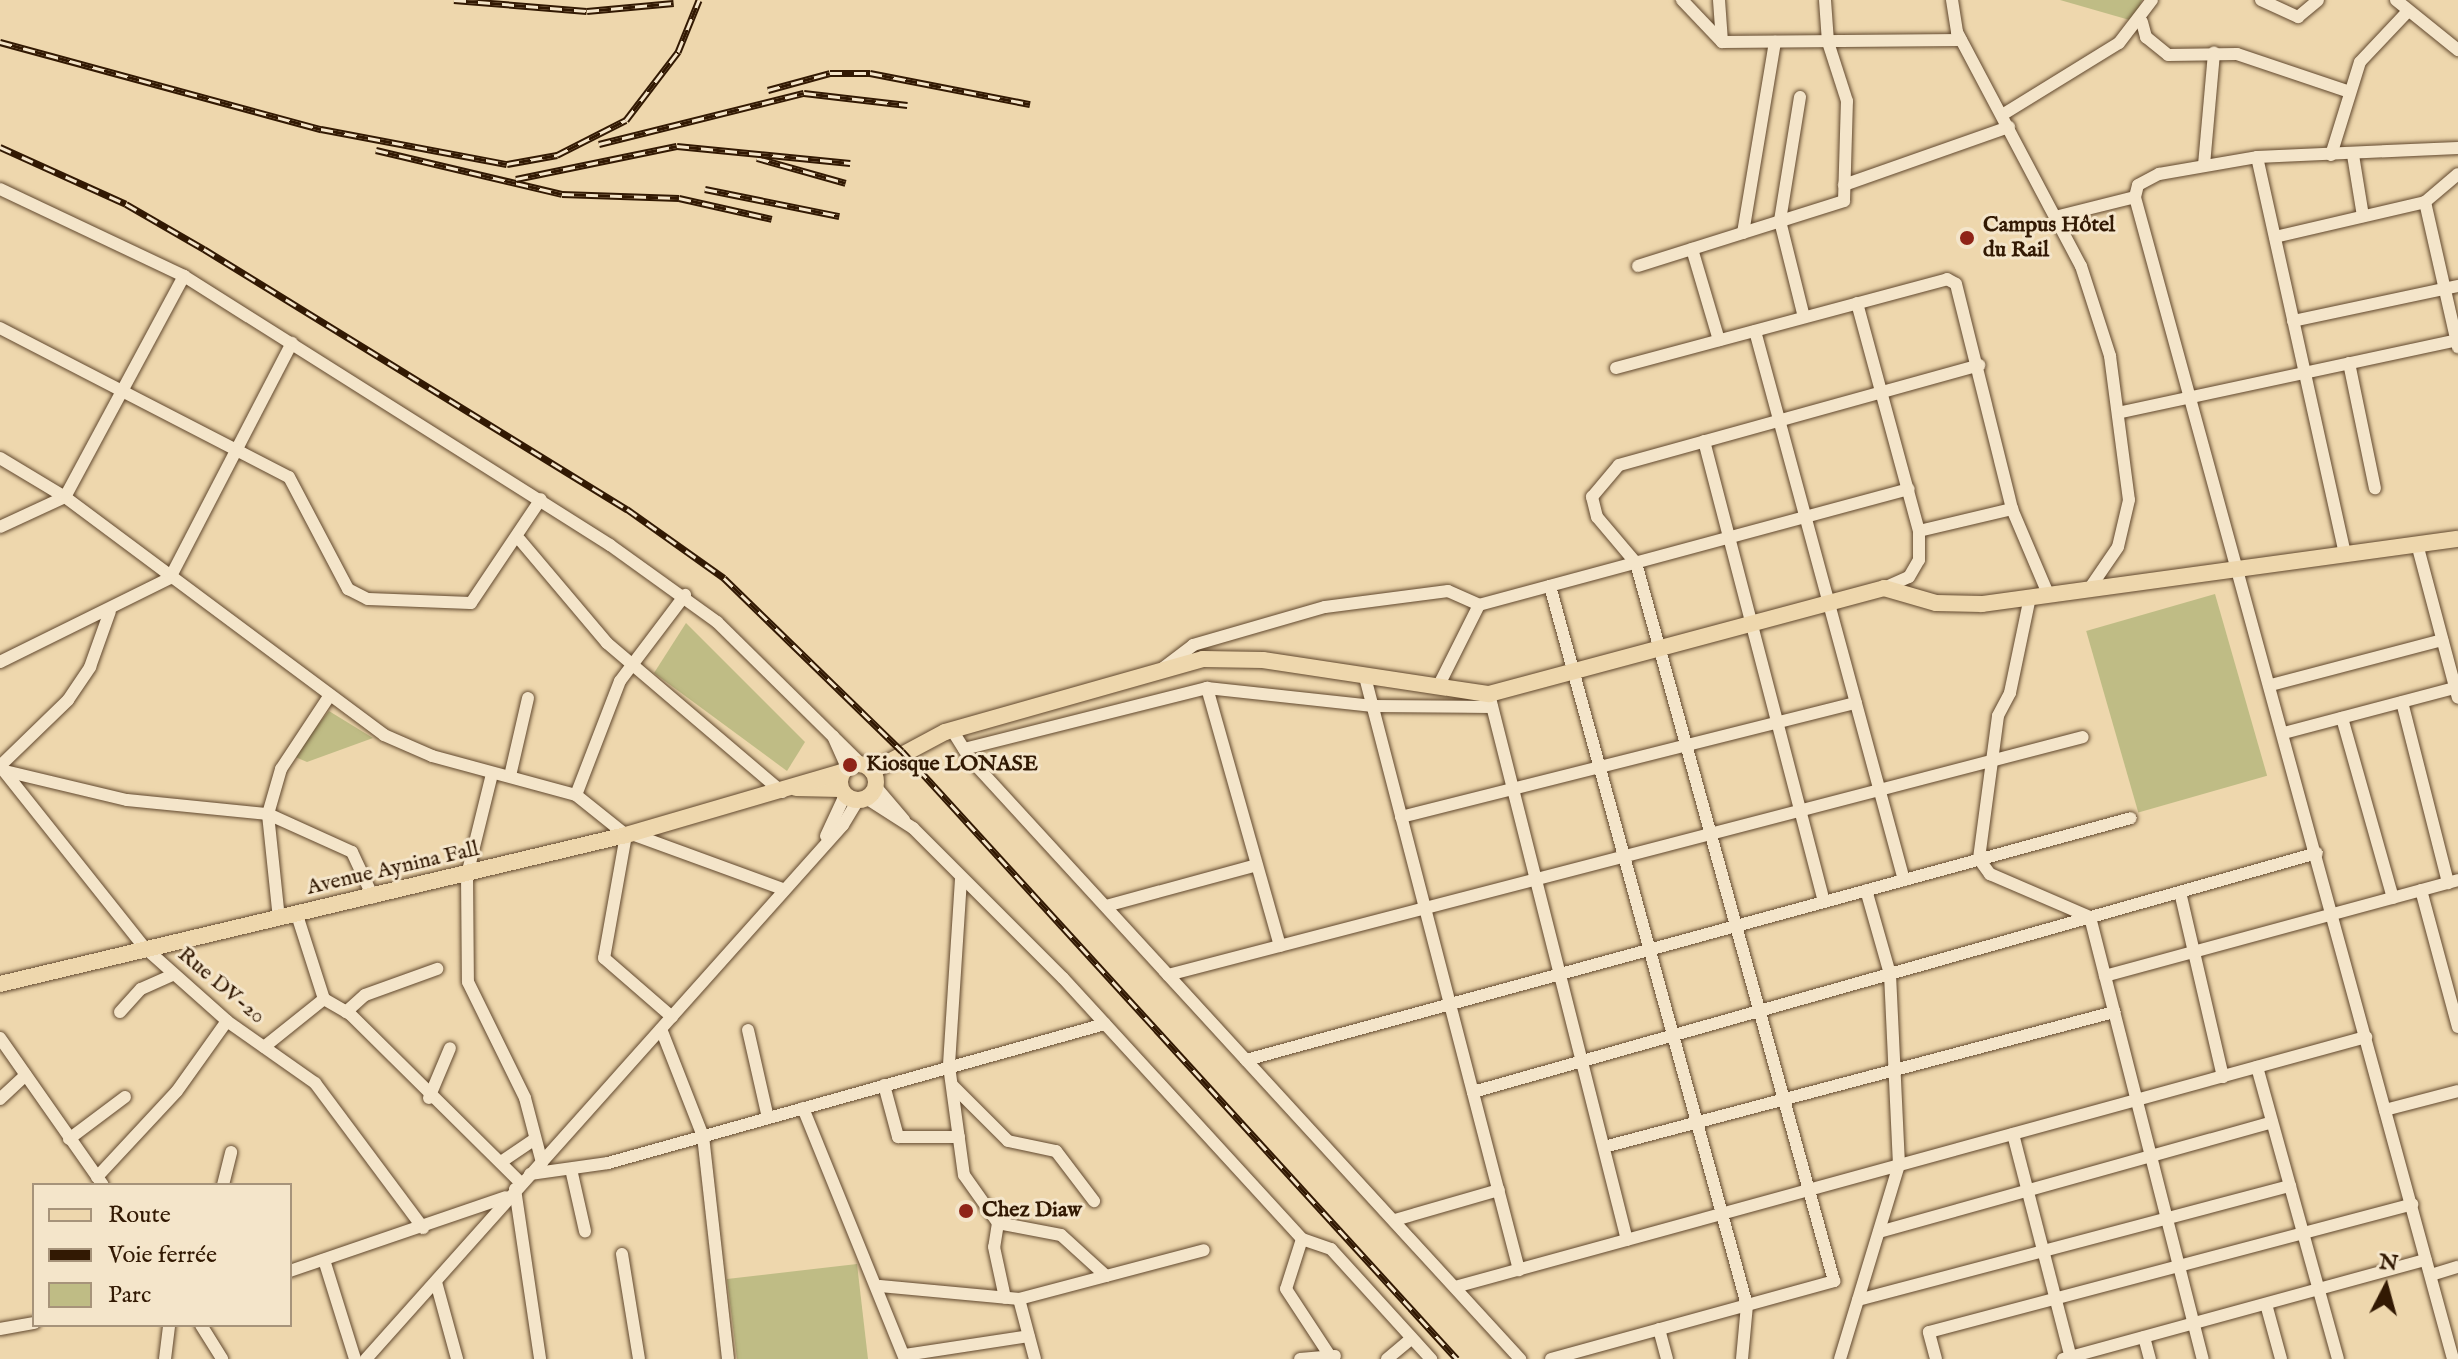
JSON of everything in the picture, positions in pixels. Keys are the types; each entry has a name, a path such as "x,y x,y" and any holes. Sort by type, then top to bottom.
{"main road":[{"path":"1490,700 1574,670 1884,588 1958,605 2458,539"},
{"name":"Avenue Aynina Fall","path":"0,984 144,947 467,875 788,790 856,783 952,730 1163,668 1230,658 1438,687 1490,700"}],"street":[{"path":"1682,0 1722,42 1961,40"},
{"path":"1719,0 1722,42"},
{"path":"1638,266 1844,201 1847,101 1828,42 1825,0"},
{"path":"1952,0 1961,40 2059,216 2100,317 2122,412 2125,524 2092,585"},
{"path":"2002,115 2082,69 2142,22 2152,0"},
{"path":"2261,0 2298,17 2318,0"},
{"path":"2396,0 2458,50"},
{"path":"2331,155 2360,62 2408,11"},
{"path":"2142,22 2146,37 2168,55 2214,52 2350,92"},
{"path":"1743,233 1775,42"},
{"path":"2204,165 2214,52"},
{"path":"1800,97 1780,221 1804,317"},
{"path":"1844,185 2009,127"},
{"path":"2453,1359 2194,397 2135,197 2138,185 2159,174 2204,165 2257,157 2458,148"},
{"path":"2353,155 2363,216"},
{"path":"2257,157 2345,553"},
{"path":"2275,237 2425,202 2458,174"},
{"path":"0,189 184,276 541,499 685,595 833,736 856,783 904,820 1105,1024 1302,1239 1331,1249 1431,1359"},
{"path":"2059,216 2135,197"},
{"path":"2122,412 2458,342 2451,287 2425,202"},
{"path":"1692,249 1719,340"},
{"path":"0,527 65,497 126,391 184,276"},
{"path":"1616,368 1947,279 1956,284 1979,365 2012,509 2048,594"},
{"path":"2293,321 2451,287"},
{"path":"1857,303 1919,531 1919,560 1909,577 1884,588"},
{"path":"0,328 289,477 348,589 368,599 471,603 520,540 541,499"},
{"path":"1755,331 1904,880"},
{"path":"0,662 110,611 170,578 292,343"},
{"path":"2349,363 2375,488"},
{"path":"1551,1359 1834,1281 1636,563 1597,517 1592,497 1619,465 1979,365"},
{"path":"1704,441 1824,901"},
{"path":"0,458 65,497 328,698 384,735 492,774 510,776 576,795 629,834 782,889"},
{"path":"1163,668 1193,645 1325,607 1434,591 1479,605 1909,489"},
{"path":"1919,531 2012,509"},
{"path":"520,540 633,663 788,790"},
{"path":"2284,733 2457,691 2417,544"},
{"path":"1550,586 1604,766 1747,1305 1742,1359"},
{"path":"576,795 633,663 685,595"},
{"path":"2030,597 2010,693 1998,716 1998,759 1979,859 1990,874 2090,917"},
{"path":"1438,687 1479,605"},
{"path":"110,611 90,667 68,700 2,768 127,800 268,814 352,852 373,897"},
{"path":"2271,685 2442,640"},
{"path":"1365,677 1519,1270"},
{"path":"964,749 1207,688 1373,706 1490,700 1627,1240"},
{"path":"1207,688 1280,946"},
{"path":"279,919 268,814 281,769 328,698"},
{"path":"510,776 528,698"},
{"path":"2105,976 2453,881 2402,702"},
{"path":"1401,817 1856,703"},
{"path":"2342,718 2393,898"},
{"path":"952,730 964,749 1168,975 1520,1359"},
{"path":"1168,975 2083,737"},
{"name":"Rue DV-20","path":"2,768 144,947 227,1021 315,1083 423,1228"},
{"path":"492,774 467,875 468,982 525,1098 542,1163"},
{"path":"366,1359 672,1017 823,842 856,783"},
{"path":"1246,1060 2131,818"},
{"path":"629,834 604,958 672,1017"},
{"path":"1473,1092 2317,853"},
{"path":"1106,906 1257,865"},
{"path":"961,879 949,1066 959,1137 973,1196 998,1223 1061,1235 1106,1276"},
{"path":"1840,1359 1899,1165 1890,974 1866,890"},
{"path":"2421,890 2458,1027"},
{"path":"2180,892 2223,1077"},
{"path":"297,915 324,999 346,1012 429,1098 501,1162 519,1185 540,1359"},
{"path":"2090,917 2203,1359"},
{"path":"346,1012 365,995 437,969"},
{"path":"120,1012 141,989 174,974"},
{"path":"264,1047 324,999"},
{"path":"1604,1147 2114,1012"},
{"path":"0,1038 100,1181 177,1091 227,1021"},
{"path":"292,1270 423,1228 519,1185 571,1169 703,1136 1105,1024"},
{"path":"661,1029 703,1136 728,1359"},
{"path":"748,1030 768,1118"},
{"path":"1455,1287 2366,1037"},
{"path":"429,1098 450,1048"},
{"path":"2257,1067 2335,1358"},
{"path":"0,1099 26,1075"},
{"path":"884,1085 898,1137 959,1137"},
{"path":"952,1085 1008,1141 1056,1151 1094,1201"},
{"path":"2385,1110 2458,1091"},
{"path":"69,1139 125,1097"},
{"path":"803,1108 880,1286 905,1357 1029,1336"},
{"path":"1879,1232 2272,1122"},
{"path":"2013,1134 2068,1358 2426,1260"},
{"path":"501,1162 535,1139"},
{"path":"223,1183 231,1152"},
{"path":"571,1169 585,1231"},
{"path":"1858,1300 2290,1186"},
{"path":"1395,1220 1499,1190"},
{"path":"1936,1359 1929,1332 2412,1204"},
{"path":"998,1223 994,1247 1005,1298"},
{"path":"1302,1239 1286,1289 1333,1357"},
{"path":"880,1286 1019,1299 1204,1250"},
{"path":"622,1254 639,1359"},
{"path":"324,1260 355,1359"},
{"path":"2431,1275 2458,1267"},
{"path":"436,1282 457,1359"},
{"path":"1019,1299 1035,1359"},
{"path":"2266,1304 2281,1359"},
{"path":"0,1329 32,1323"},
{"path":"165,1359 169,1327"},
{"path":"202,1327 222,1359"},
{"path":"1659,1329 1667,1359"},
{"path":"2144,1337 2150,1359"},
{"path":"1387,1359 1411,1339"},
{"path":"1300,1359 1333,1357"}],"green space":[{"path":"2060,0 2142,0 2133,21"},
{"path":"2215,594 2267,776 2138,813 2086,631"},
{"path":"686,623 805,742 787,771 654,673"},
{"path":"329,711 373,738 307,762 293,756"},
{"path":"857,1264 868,1359 737,1359 727,1279"}],"railway":[{"path":"454,0 587,11 674,3"},
{"path":"0,42 321,129 507,164 557,155 626,120 678,52 699,0"},
{"path":"768,90 830,73 870,73 1030,104"},
{"path":"599,144 804,93 907,105"},
{"path":"516,179 677,146 850,163"},
{"path":"0,147 126,204 204,249 627,509 724,578 902,751 1457,1359"},
{"path":"376,150 562,194 679,198 772,219"},
{"path":"757,158 846,183"},
{"path":"705,189 839,216"}],"place":[{"name":"Campus Hôtel du Rail","path":"1967,238"},
{"name":"Kiosque LONASE","path":"850,765"},
{"name":"Chez Diaw","path":"966,1211"}]}
